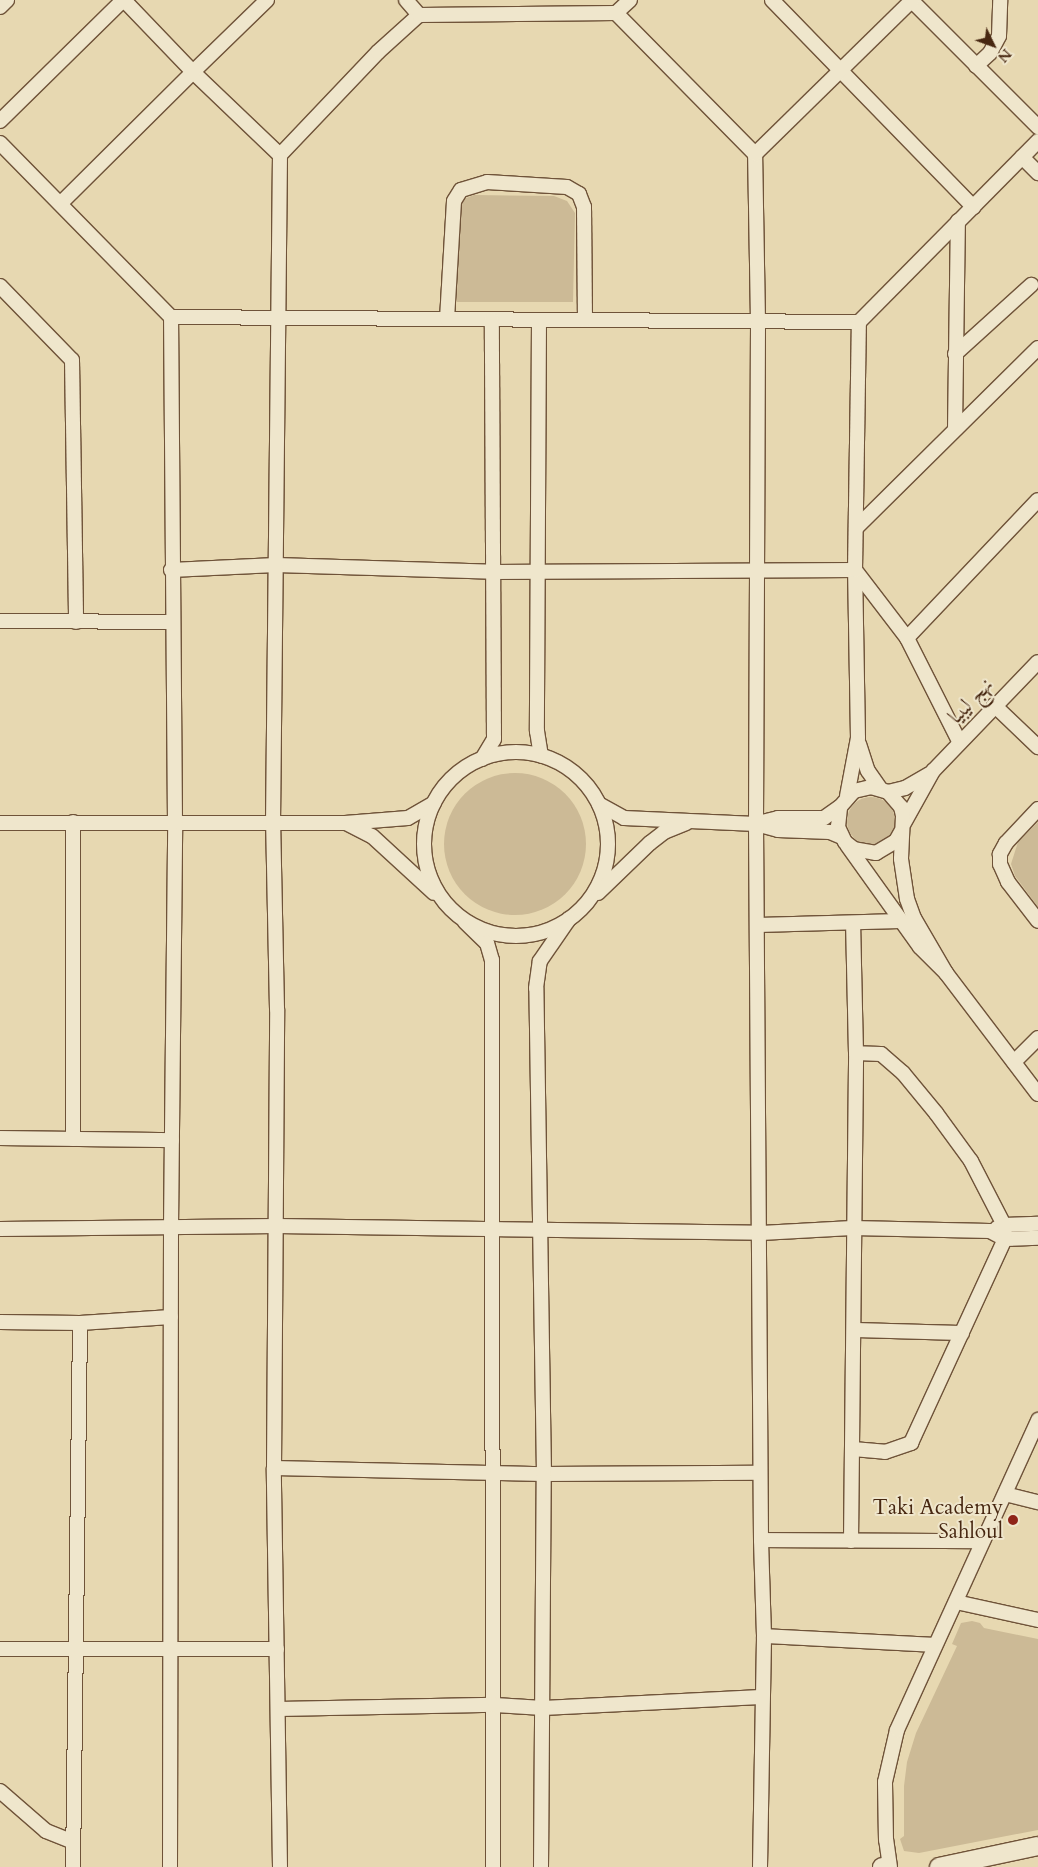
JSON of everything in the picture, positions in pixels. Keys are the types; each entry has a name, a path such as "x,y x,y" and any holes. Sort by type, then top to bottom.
{"street":[{"path":"0,7 8,0"},
{"path":"0,121 124,0 193,72 280,155"},
{"path":"61,203 267,0"},
{"path":"406,0 419,15"},
{"path":"280,1867 274,1468 278,1009 273,822 280,155 378,52 419,15 616,13 630,0"},
{"path":"772,0 973,206"},
{"path":"755,154 912,0 1038,127"},
{"path":"976,66 990,53 999,36 1000,0"},
{"path":"616,13 755,154 758,321 756,824 761,1232 760,1473 764,1636 761,1697 760,1867"},
{"path":"1038,141 859,322 855,570 858,738 838,822 844,840 900,921 920,947 946,973 1038,1094"},
{"path":"0,143 61,203 171,318 171,570 175,822 170,1317 170,1867"},
{"path":"1022,157 1038,173"},
{"path":"447,320 452,289 454,201 461,190 487,182 559,186 579,194 584,207 585,320"},
{"path":"955,429 958,221"},
{"path":"955,354 1036,285"},
{"path":"0,286 72,360 76,622"},
{"path":"171,318 859,322"},
{"path":"482,759 494,739 492,320"},
{"path":"540,320 537,731 542,756"},
{"path":"856,528 1038,348"},
{"path":"907,638 1038,500"},
{"path":"171,570 276,565 493,572 855,570"},
{"path":"855,570 907,638 959,741"},
{"path":"0,621 172,622"},
{"name":"نهج ليبيا","path":"902,829 933,770 994,705 1038,662"},
{"path":"994,705 1038,747"},
{"path":"858,738 868,771 901,807 907,899 946,973"},
{"path":"441,899 430,877 424,852 426,827 434,803 457,774 482,759 508,753 542,756 576,774 599,804 606,824 607,852 598,886 586,904"},
{"name":"نهج ليبيا","path":"884,790 905,788 933,770"},
{"path":"756,824 778,818 824,818 862,788 884,790"},
{"path":"0,822 345,823 408,818 434,803"},
{"path":"599,804 624,818 688,823 756,824 778,830 830,832 865,853 876,853 891,845 902,829"},
{"path":"1038,810 1000,854 1003,874 1038,921"},
{"path":"73,822 73,1139"},
{"path":"345,823 372,836 441,899 487,943 492,960 495,1705 493,1867"},
{"path":"542,1867 544,1474 538,1228 536,988 540,960 569,920 650,843 664,832 688,823"},
{"path":"465,922 485,931 521,936 550,930 569,920"},
{"path":"758,925 900,921"},
{"path":"851,1541 854,1330 852,1228 856,1053 853,923"},
{"path":"1014,1062 1038,1038"},
{"path":"853,1449 885,1452 911,1443 962,1333 1004,1232 971,1161 903,1073 881,1054 856,1053"},
{"path":"0,1138 172,1140"},
{"path":"1004,1232 1038,1224"},
{"path":"0,1229 277,1226 761,1232 852,1228 990,1231 1038,1238"},
{"path":"0,1322 80,1323 170,1317"},
{"path":"73,1867 80,1323"},
{"path":"854,1330 962,1333"},
{"path":"890,1867 886,1840 889,1756 934,1645 956,1602 1038,1420"},
{"path":"274,1468 493,1471 544,1474 760,1473"},
{"path":"1005,1494 1038,1502"},
{"path":"761,1540 982,1541"},
{"path":"956,1602 1038,1620"},
{"path":"764,1636 934,1645"},
{"path":"0,1649 277,1649"},
{"path":"278,1709 495,1705 543,1708 761,1697"},
{"path":"0,1791 46,1831 73,1842"},
{"path":"876,1867 886,1840"},
{"path":"939,1867 1038,1846"}],"shaded area":[{"path":"474,195 554,196 567,201 575,213 573,302 457,302 458,209 464,199"},
{"path":"515,773 529,774 542,778 555,785 565,794 574,804 581,817 585,830 585,858 581,871 574,884 565,894 555,903 542,910 529,914 515,915 501,914 488,910 475,903 465,894 456,884 449,871 445,858 444,844 445,830 449,817 456,804 465,794 475,785 488,778 501,774"},
{"path":"871,797 880,799 888,804 893,812 895,821 893,830 888,838 880,843 871,845 862,843 854,838 849,830 847,821 849,812 854,804 862,799"},
{"path":"1038,822 1038,907 1015,876 1011,864 1018,842"},
{"path":"972,1621 980,1623 984,1628 1038,1639 1038,1830 919,1853 904,1851 900,1839 904,1836 904,1786 907,1762 916,1733 957,1646 952,1644 961,1623"}],"place":[{"name":"Taki Academy Sahloul","path":"1013,1520"}]}
